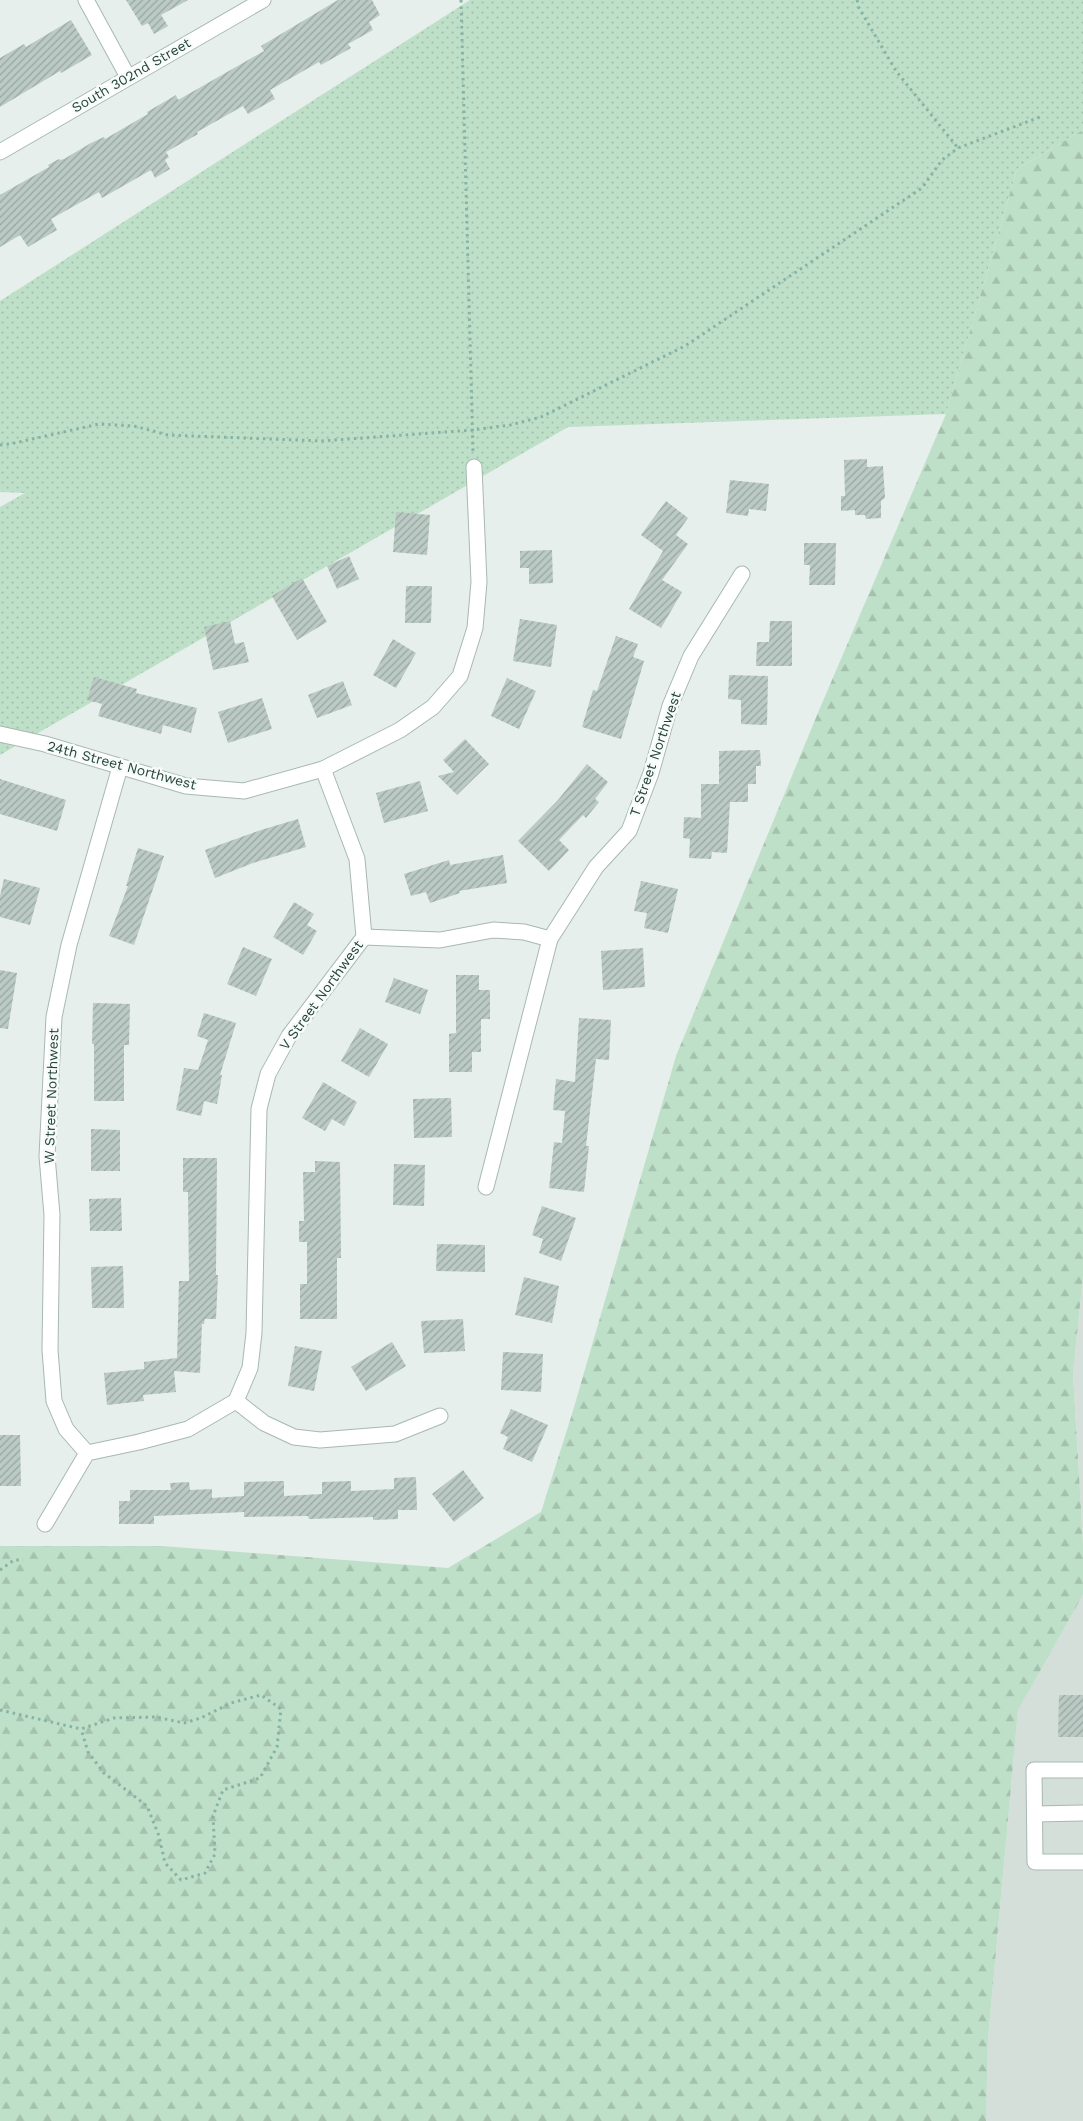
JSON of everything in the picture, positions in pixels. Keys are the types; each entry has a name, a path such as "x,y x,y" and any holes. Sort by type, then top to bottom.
{"street":[{"path":"86,0 128,76"},
{"name":"South 302nd Street","path":"0,152 128,76 263,0"},
{"name":"24th Street Northwest","path":"0,734 45,744 186,786 244,791 323,769 400,730 433,708 460,676 475,628 479,582 474,467"},
{"name":"T Street Northwest","path":"486,1187 550,938 596,868 629,831 651,774 670,706 691,656 742,574"},
{"name":"W Street Northwest","path":"87,1453 66,1428 54,1401 50,1350 52,1215 47,1156 54,1017 69,945 120,767"},
{"name":"V Street Northwest","path":"236,1401 250,1368 252,1350 259,1109 268,1074 289,1036 364,937 357,859 323,769"},
{"path":"364,937 440,940 493,930 524,932 550,938"},
{"path":"45,1524 87,1453 139,1442 188,1428 236,1401 264,1423 294,1437 320,1440 395,1434 440,1416"},
{"path":"1083,1770 1034,1770 1035,1862 1083,1862"},
{"path":"1035,1814 1083,1813"}],"path":[{"path":"461,0 474,467"},
{"path":"857,0 859,8 896,72 958,148"},
{"path":"0,445 99,424 134,426 168,434 321,440 472,430 510,425 541,417 685,346 922,188 942,160 958,148 1040,117"},
{"path":"0,1570 14,1560 23,1560"},
{"path":"0,1710 80,1729 114,1718 156,1717 184,1723 201,1718 231,1703 261,1694 280,1709 277,1746 260,1778 223,1790 213,1816 215,1854 205,1872 182,1880 165,1863 147,1806 104,1773 88,1752 80,1729"}],"shaded area":[{"path":"1083,1277 1083,1543 1073,1373"},
{"path":"1083,1595 1083,2121 986,2121 988,2039 1018,1709"}],"green space":[{"path":"470,0 1083,0 1083,130 1017,169 946,414 568,427 0,755 0,507 25,493 0,492 0,301"},
{"path":"1083,130 1083,1277 1073,1373 1083,1543 1083,1595 1018,1710 988,2039 986,2121 0,2121 0,1546 162,1546 448,1568 541,1512 572,1414 676,1056 820,708 946,414 1017,169"}],"building":[{"path":"126,0 188,0 161,15 168,26 154,34 148,23 142,26"},
{"path":"338,0 372,0 380,15 369,22 373,30 348,44 351,48 321,65 319,62 270,90 275,99 248,114 243,106 166,152 169,157 165,160 170,169 155,178 151,170 102,198 99,192 51,219 57,230 28,247 20,235 0,247 0,195 49,167 48,165 59,159 64,159 104,137 105,139 176,95 178,100 264,51 261,46"},
{"path":"71,20 92,55 61,73 60,71 0,107 0,58 24,44 26,47"},
{"path":"867,459 867,467 883,466 885,498 881,501 881,518 866,519 865,515 855,515 855,510 841,511 841,496 845,496 844,460"},
{"path":"730,480 769,484 766,511 749,509 748,516 726,513"},
{"path":"666,501 688,518 676,535 688,544 662,580 682,592 661,628 629,609 663,551 641,535"},
{"path":"396,512 430,515 427,555 393,552"},
{"path":"804,543 836,543 835,585 809,585 810,565 804,565"},
{"path":"552,550 553,583 529,584 529,568 520,568 520,551"},
{"path":"349,556 359,579 337,589 327,566"},
{"path":"302,578 327,622 297,640 272,596"},
{"path":"406,586 432,586 431,623 405,623"},
{"path":"520,619 557,625 551,667 513,661"},
{"path":"230,621 235,644 244,642 249,662 213,670 204,627"},
{"path":"770,621 792,621 792,666 756,666 757,642 769,642"},
{"path":"616,636 638,644 633,657 644,661 621,739 582,727 593,690 597,691"},
{"path":"393,639 416,653 396,688 373,675"},
{"path":"729,675 768,676 767,725 741,724 741,700 728,699"},
{"path":"94,677 137,689 136,693 197,708 191,733 163,725 161,734 98,716 102,704 87,700"},
{"path":"507,678 536,691 519,729 491,716"},
{"path":"343,681 352,705 317,718 308,695"},
{"path":"262,698 272,729 228,743 218,712"},
{"path":"465,739 489,764 457,795 438,776 454,772 443,760"},
{"path":"760,750 761,766 756,766 756,784 748,784 748,802 730,802 727,853 712,852 711,859 689,858 690,839 683,838 684,817 701,818 701,784 719,784 719,751"},
{"path":"587,764 608,782 595,799 599,802 586,818 583,815 559,840 569,850 549,871 518,841 558,800"},
{"path":"0,779 66,800 57,831 0,814"},
{"path":"420,781 428,811 384,823 376,793"},
{"path":"298,819 306,847 253,863 215,878 205,850"},
{"path":"138,848 164,856 134,945 109,936 128,886 126,886"},
{"path":"503,855 507,883 459,891 460,893 430,903 426,892 411,896 404,874 449,860 450,865"},
{"path":"4,879 40,888 30,925 0,917 0,896"},
{"path":"641,881 678,889 668,933 644,928 647,913 634,911"},
{"path":"294,902 314,914 307,925 317,931 303,955 273,937"},
{"path":"243,947 272,959 256,996 227,984"},
{"path":"643,948 645,987 603,990 601,951"},
{"path":"0,970 17,973 8,1029 0,1028"},
{"path":"456,975 479,975 479,990 490,990 490,1019 481,1019 481,1052 472,1052 472,1072 449,1072 449,1034 456,1033"},
{"path":"394,978 428,990 420,1014 385,1002"},
{"path":"93,1003 130,1004 129,1045 124,1045 124,1101 94,1101"},
{"path":"204,1013 236,1023 220,1075 222,1075 217,1104 204,1101 201,1116 176,1110 184,1068 198,1070 208,1040 197,1036"},
{"path":"579,1018 611,1020 609,1060 596,1059 586,1146 589,1146 584,1192 549,1188 554,1142 562,1143 565,1111 553,1110 556,1079 575,1082"},
{"path":"360,1028 388,1044 369,1077 341,1061"},
{"path":"323,1082 357,1102 344,1126 332,1119 325,1131 302,1118"},
{"path":"451,1098 452,1137 414,1138 413,1099"},
{"path":"91,1129 120,1130 120,1171 91,1171"},
{"path":"183,1158 217,1158 216,1275 218,1275 216,1319 205,1319 204,1324 202,1324 200,1373 174,1371 176,1392 143,1395 144,1401 107,1405 104,1373 144,1369 144,1362 177,1358 179,1281 189,1281 188,1192 183,1192"},
{"path":"315,1161 340,1162 341,1258 337,1258 337,1319 300,1319 300,1284 307,1284 307,1242 299,1242 299,1221 304,1221 303,1172 315,1172"},
{"path":"394,1164 425,1165 424,1206 393,1205"},
{"path":"121,1198 122,1231 90,1231 89,1199"},
{"path":"542,1206 576,1218 561,1261 539,1253 543,1239 532,1235"},
{"path":"437,1244 485,1245 485,1272 436,1271"},
{"path":"123,1266 124,1308 92,1308 91,1267"},
{"path":"524,1277 559,1286 552,1323 515,1315"},
{"path":"463,1319 465,1351 424,1353 421,1321"},
{"path":"392,1342 406,1366 366,1391 351,1367"},
{"path":"295,1346 322,1351 314,1391 288,1386"},
{"path":"503,1352 543,1354 541,1392 501,1390"},
{"path":"511,1409 548,1425 532,1462 503,1449 508,1437 500,1433"},
{"path":"0,1435 20,1435 21,1486 0,1486"},
{"path":"463,1470 484,1498 454,1522 432,1494"},
{"path":"416,1477 417,1510 398,1510 398,1519 373,1520 373,1517 309,1519 308,1516 244,1517 244,1512 154,1516 154,1524 119,1524 119,1501 130,1501 130,1490 171,1490 170,1483 189,1482 190,1490 212,1489 212,1498 244,1496 244,1482 284,1481 284,1496 322,1494 322,1482 351,1481 351,1491 394,1489 394,1478"},
{"path":"1059,1695 1083,1695 1083,1737 1058,1737"}]}
